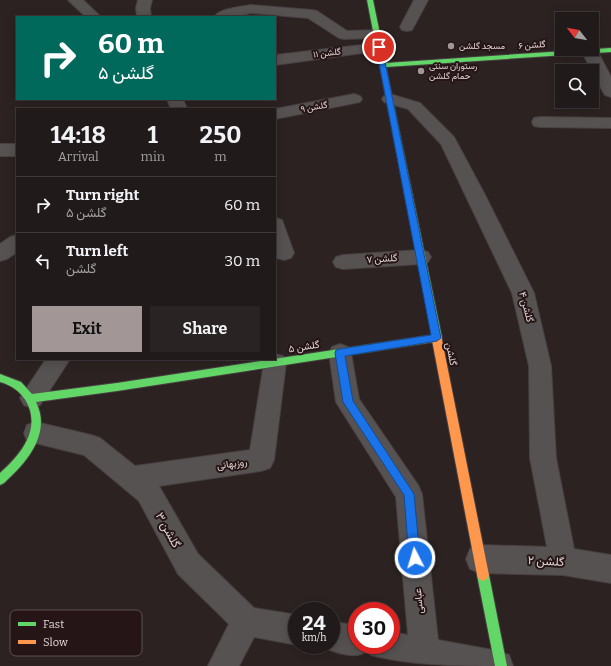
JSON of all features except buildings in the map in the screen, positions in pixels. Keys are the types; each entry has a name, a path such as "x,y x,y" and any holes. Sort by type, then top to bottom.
{"street":[{"path":"75,0 93,16"},
{"path":"144,16 143,8 145,0"},
{"path":"251,9 266,0"},
{"name":"گلشن","path":"370,0 500,666"},
{"path":"407,27 421,0"},
{"path":"224,16 251,9 312,14 344,35 378,41"},
{"name":"گلشن ۱۱","path":"276,60 378,41"},
{"name":"گلشن ۶","path":"599,51 611,50"},
{"name":"گلشن ۶","path":"383,65 555,54"},
{"path":"592,56 611,92"},
{"name":"گلشن ۹","path":"276,114 354,99"},
{"name":"گلشن ۴","path":"390,99 414,106 448,141 476,195 523,293 540,366 543,458 563,561"},
{"path":"540,122 611,123"},
{"path":"0,150 16,150"},
{"path":"276,228 284,253"},
{"path":"0,254 16,243"},
{"name":"گلشن ۷","path":"343,262 421,257"},
{"name":"گلشن ۵","path":"32,398 437,338"},
{"name":"عباسی","path":"340,353 348,402 409,494 424,652"},
{"path":"32,398 58,360"},
{"name":"روزبهانی","path":"130,478 261,460 275,363"},
{"path":"0,378 15,383 32,398 38,420 36,433 31,446 22,459 0,480"},
{"name":"گلشن ۳","path":"36,433 91,446 148,492 188,564 247,621"},
{"name":"گلشن ۲","path":"480,559 563,561 611,569"},
{"path":"224,666 247,621 288,628"},
{"path":"400,648 500,666"}],"traffic: fast":[{"path":"370,0 436,335"},
{"path":"383,65 611,50"},
{"path":"32,398 117,387 437,338"},
{"path":"0,378 17,385 27,394 35,410 37,421 31,443 25,453 0,480"},
{"path":"483,575 501,666"}],"traffic: slow":[{"path":"436,335 483,575"}],"place":[{"name":"مسجد گلشن","path":"451,46"},
{"name":"رستوران سنتی حمام گلشن","path":"421,71"}],"route":[{"path":"379,47 437,338 340,353 348,402 409,494 415,558"}]}
